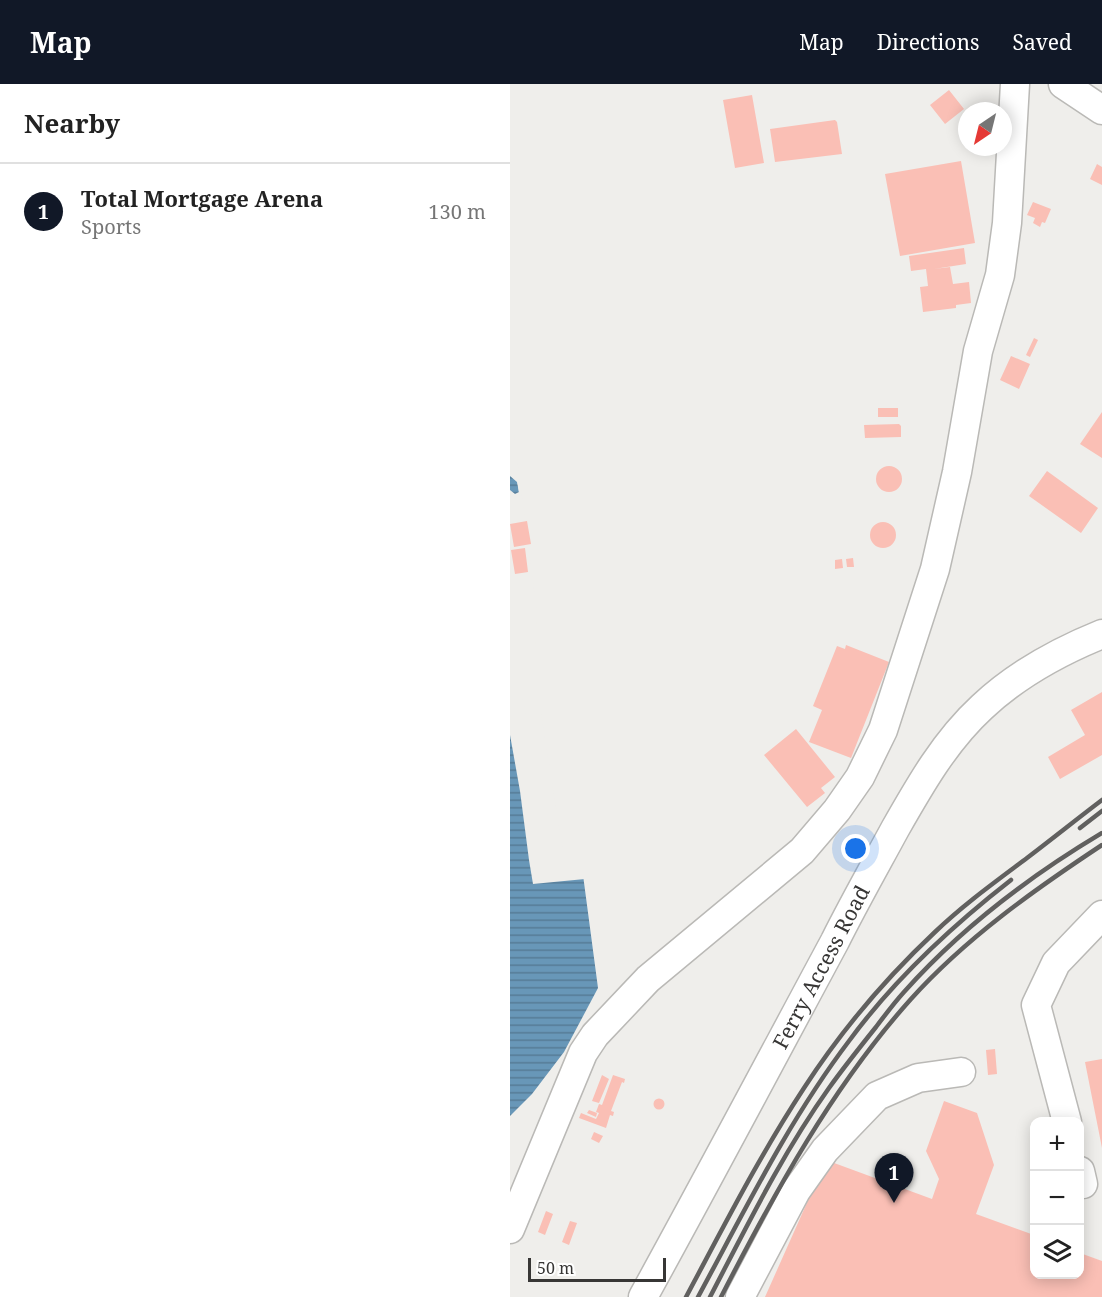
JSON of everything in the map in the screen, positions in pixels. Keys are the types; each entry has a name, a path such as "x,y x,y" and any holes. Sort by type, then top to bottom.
{"street":[{"path":"510,1229 583,1053 595,1035 648,979 802,851 837,810 860,777 884,730 935,569 957,472 978,351 1000,275 1007,223 1015,84"},
{"path":"1063,84 1102,110"},
{"name":"Ferry Access Road","path":"643,1297 871,873 934,763 982,707 1004,689 1063,652 1102,634"},
{"path":"1066,1117 1036,1005 1056,963 1102,915"},
{"path":"740,1297 796,1191 825,1150 877,1096 918,1078 961,1072"}],"water":[{"path":"510,428 519,493 518,689 561,860 583,875 598,988 564,1052 532,1094 510,1116"}],"pier":[{"path":"510,425 513,427 537,613 535,653 525,690 521,692 526,714 538,711 541,713 564,858 583,871 585,879 533,884 529,860 510,735 510,490 515,494 519,492 517,482 510,476"}],"building":[{"path":"949,90 958,102 958,114 945,124 930,105"},
{"path":"752,95 764,163 735,168 723,100"},
{"path":"835,120 842,154 775,162 770,129"},
{"path":"961,161 975,243 900,256 885,174"},
{"path":"1097,164 1102,167 1102,185 1090,179"},
{"path":"1033,202 1051,209 1045,223 1042,222 1040,227 1033,223 1035,218 1027,215"},
{"path":"964,248 966,264 934,269 950,267 953,284 969,282 971,303 956,305 956,308 923,312 920,287 928,286 926,269 911,271 909,256"},
{"path":"1034,338 1038,340 1030,357 1026,355"},
{"path":"1011,356 1030,364 1019,389 1000,380"},
{"path":"878,408 898,408 898,417 878,417"},
{"path":"1102,412 1102,458 1080,444"},
{"path":"899,424 901,437 865,438 864,425"},
{"path":"889,466 898,470 902,479 898,488 889,492 880,488 876,479 880,470"},
{"path":"1047,471 1098,508 1081,533 1029,496"},
{"path":"527,521 531,544 514,547 510,524"},
{"path":"883,522 892,526 896,535 892,544 883,548 874,544 870,535 874,526"},
{"path":"525,548 528,572 515,574 511,550"},
{"path":"853,558 854,567 847,567 846,559"},
{"path":"842,559 843,568 835,569 835,560"},
{"path":"846,645 889,662 851,758 809,742 822,710 813,706 837,646 845,649"},
{"path":"1102,692 1102,755 1060,779 1048,757 1085,735 1071,710"},
{"path":"796,729 835,777 821,788 825,793 807,807 764,755"},
{"path":"995,1049 997,1074 988,1075 986,1050"},
{"path":"1102,1059 1102,1148 1085,1062"},
{"path":"602,1075 609,1079 599,1103 592,1101"},
{"path":"613,1075 625,1079 611,1111 614,1112 613,1116 610,1115 606,1128 579,1118 581,1113 596,1119 599,1104 602,1105"},
{"path":"659,1099 663,1100 663,1108 659,1109 655,1108 654,1104 655,1100"},
{"path":"944,1101 977,1113 994,1165 976,1214 1030,1234 1030,1279 1084,1279 1084,1254 1102,1261 1102,1297 765,1297 826,1160 932,1199 939,1179 926,1151"},
{"path":"589,1110 597,1113 596,1117 587,1113"},
{"path":"594,1132 603,1136 599,1143 591,1139"},
{"path":"889,1160 895,1162 890,1176 884,1174"},
{"path":"546,1211 553,1214 545,1235 538,1232"},
{"path":"570,1221 577,1223 569,1245 562,1242"}],"railway":[{"path":"686,1297 772,1139 818,1067 865,1006 917,950 957,912 1102,800"},
{"path":"1080,828 1102,811"},
{"path":"710,1297 766,1191 812,1113 897,1000 949,946 997,905 1049,867 1102,833"},
{"path":"721,1297 784,1180 830,1104 882,1033 932,977 978,935 1026,897 1102,845"},
{"path":"698,1297 787,1134 849,1041 924,955 1011,880"}],"place":[{"name":"Total Mortgage Arena","path":"894,1203"}]}
